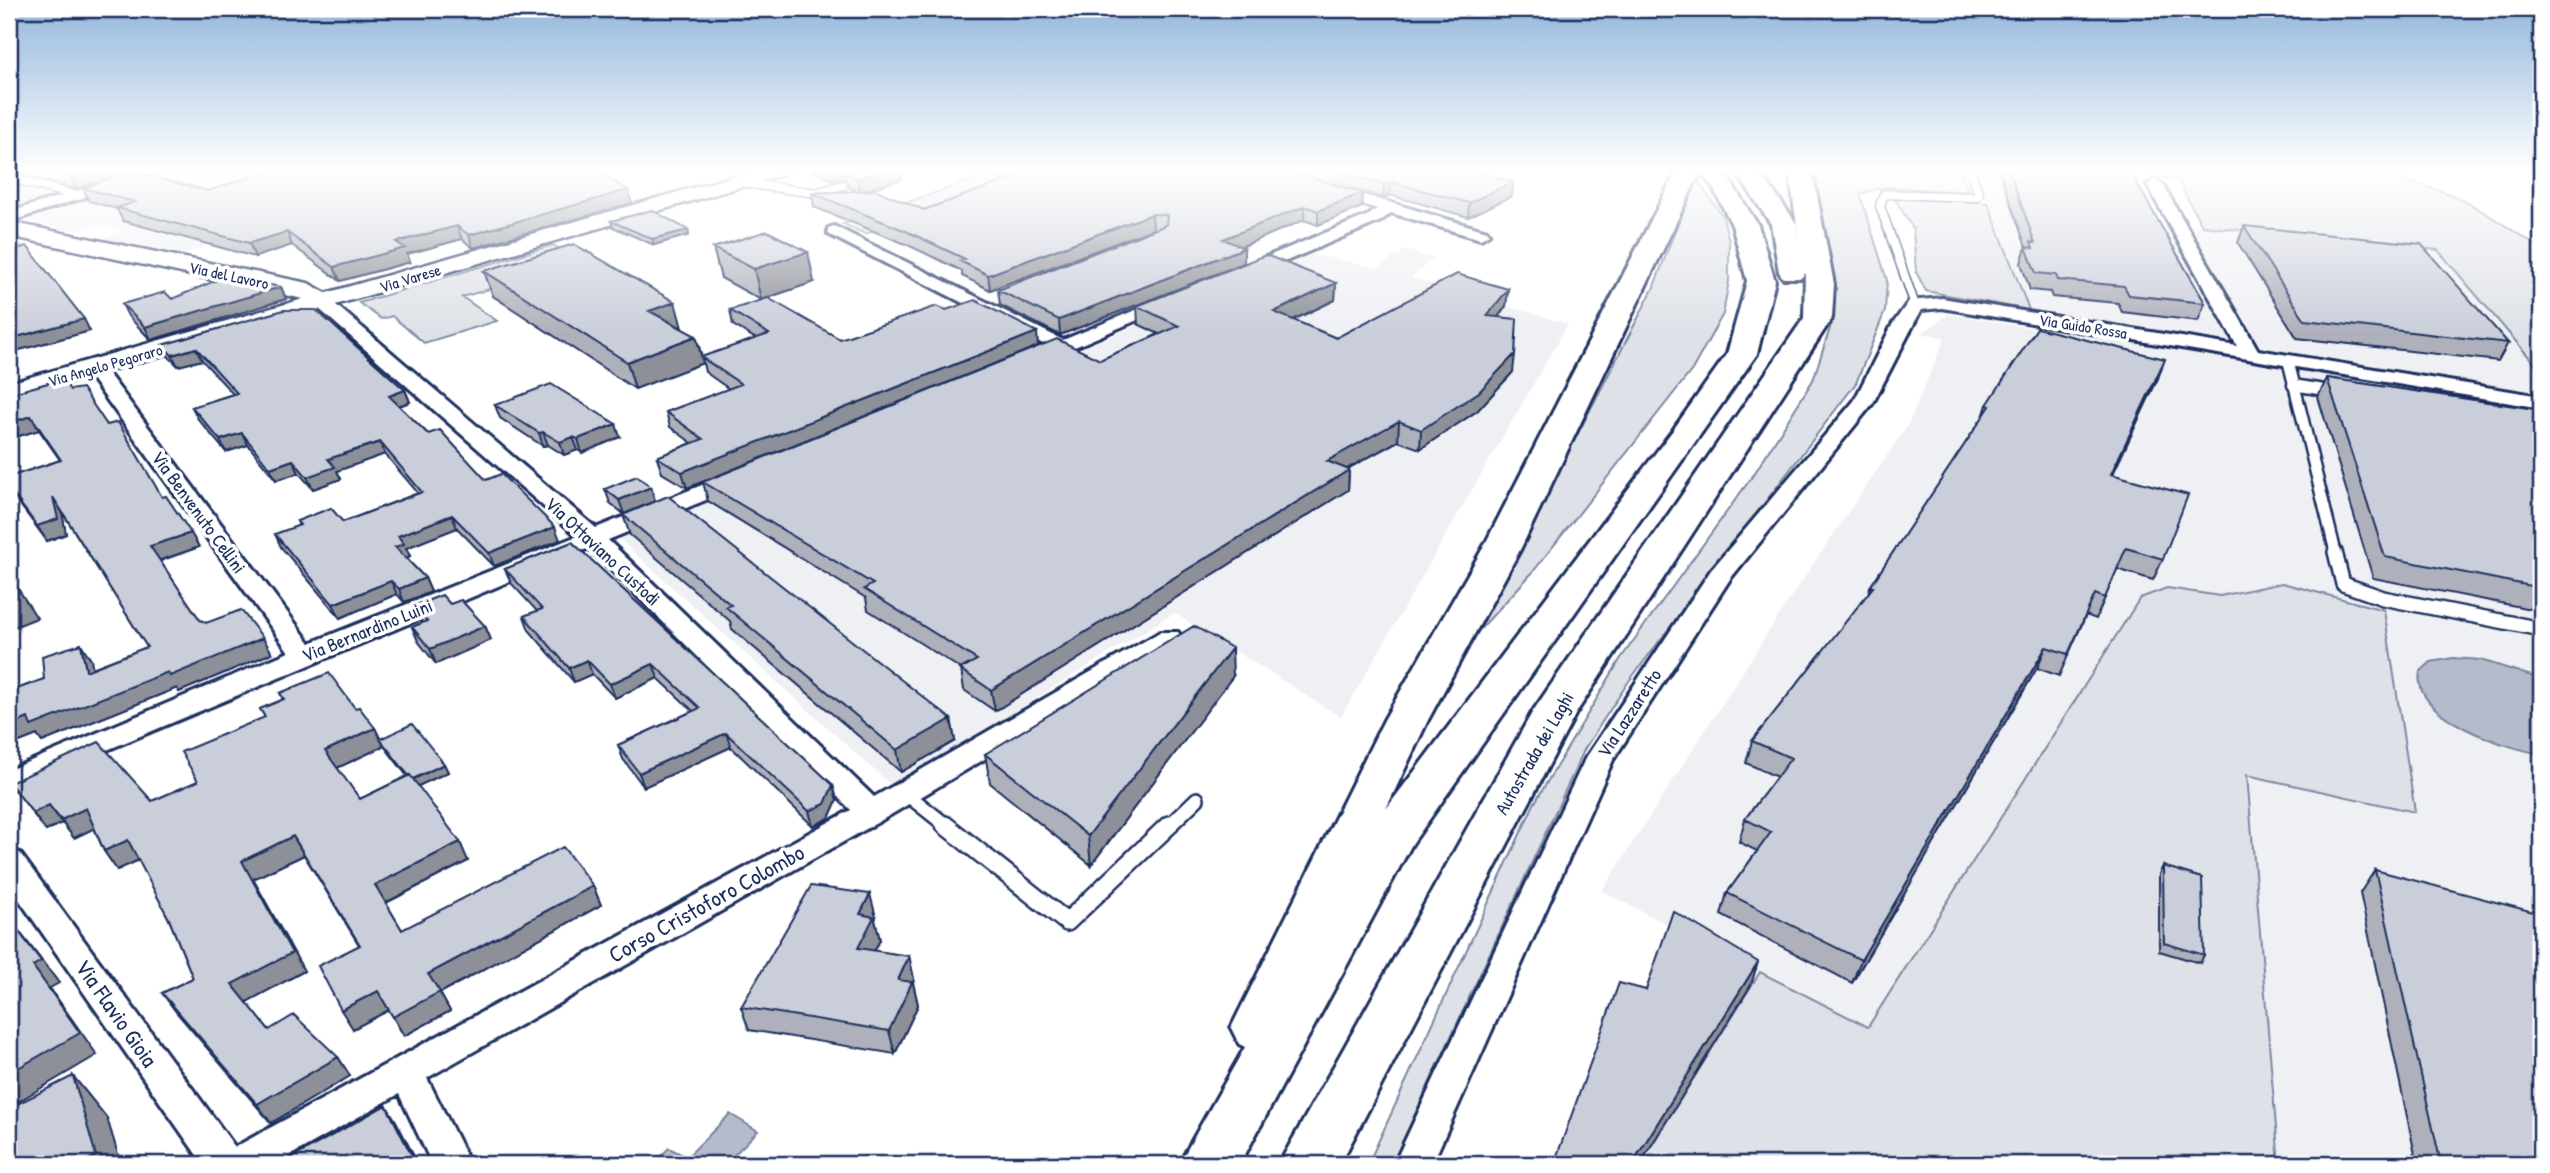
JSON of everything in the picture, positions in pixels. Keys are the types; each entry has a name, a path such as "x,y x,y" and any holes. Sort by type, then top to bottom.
{"highway":[{"path":"1192,1164 1406,720 1502,548 1662,225"},
{"path":"1209,1164 1394,834 1685,437 1742,354 1761,281 1745,225"},
{"path":"1784,225 1794,280 1790,361"},
{"name":"Autostrada dei Laghi","path":"1309,1164 1555,711 1818,318 1820,284 1810,225"}],"main road":[{"name":"Via Varese","path":"323,303 591,225"},
{"name":"Via del Lavoro","path":"9,229 308,291 323,303"},
{"name":"Via Angelo Pegoraro","path":"9,392 323,303"}],"street":[{"path":"1225,279 1358,225"},
{"path":"1446,225 1482,234"},
{"path":"2178,225 2251,354"},
{"path":"834,231 1063,347"},
{"path":"978,303 1004,293"},
{"path":"1025,362 1188,295"},
{"name":"Via Ottaviano Custodi","path":"323,303 593,538 870,811"},
{"name":"Via Guido Rossa","path":"1915,305 1942,303 2541,402"},
{"name":"Via Lazzaretto","path":"1413,1164 1599,759 1720,575 1863,403 1901,325 1915,305"},
{"name":"Via Benvenuto Cellini","path":"93,368 305,655"},
{"name":"Via Bernardino Luini","path":"9,781 305,655 758,471"},
{"name":"Corso Cristoforo Colombo","path":"240,1164 904,792 1169,638"},
{"name":"Via Flavio Gioia","path":"9,861 225,1164"},
{"path":"406,1071 451,1164"}],"lane":[{"path":"1888,225 1896,257 1915,305"},
{"path":"2288,360 2343,584 2383,598 2541,629"},
{"path":"2292,385 2348,394"},
{"path":"904,792 1067,922 1196,799"}],"shaded area":[{"path":"47,225 272,225 184,254 104,239 121,232 98,225 73,231"},
{"path":"845,225 891,225 865,234"},
{"path":"1677,225 1725,225 1729,241 1729,281 1723,314 1692,370 1532,573 1471,639 1653,289"},
{"path":"1823,225 1870,225 1887,280 1885,311 1856,383 1629,681 1585,748 1392,1164 1368,1164 1534,804 1621,658 1754,474 1813,380 1833,319 1835,285"},
{"path":"1910,225 1996,225 2029,310 1926,291 1916,272"},
{"path":"1996,225 2188,225 2438,250 2541,371 2541,1164 2279,1164 2247,774 2415,812 2384,610 2282,583 2220,596 2167,588 2140,598 1867,1028 1602,891 1787,603 1909,423 1945,338 1922,333 1949,314 2036,329"},
{"path":"2504,225 2541,248 2541,371 2438,250 2202,226"},
{"path":"553,245 582,262 462,297 497,321 424,343 392,316 381,319 359,303"},
{"path":"1405,250 1434,258 1411,278 1568,324 1341,717 1174,613 893,787 619,539 1310,254 1378,268"},
{"path":"2282,583 2384,610 2415,812 2247,775 2279,1164 1640,1164 1760,972 1868,1027 2140,598 2167,588 2220,596"}],"water":[{"path":"2453,658 2481,660 2541,679 2541,754 2485,738 2445,717 2430,703 2421,688 2420,672 2431,662"},
{"path":"730,1114 758,1131 725,1164 653,1164 669,1148 687,1157"}],"building":[{"path":"180,225 505,225 469,235 457,226 396,242 405,248 334,267 287,232 249,243"},
{"path":"620,225 679,225 688,230 652,239"},
{"path":"891,225 1123,225 988,275 960,261 965,259"},
{"path":"1166,225 1258,225 1223,239 1244,248 1059,320 998,290"},
{"path":"2028,225 2160,225 2205,303 2129,295 2124,286 2058,280 2056,275 2036,273 2026,247 2033,248 2031,242 2035,243"},
{"path":"2244,226 2421,244 2508,343 2305,320"},
{"path":"767,231 808,252 754,269 713,248"},
{"path":"574,244 675,302 649,311 696,336 627,362 484,271"},
{"path":"27,246 84,319 9,339 9,251"},
{"path":"1266,255 1336,283 1274,312 1336,338 1457,274 1508,289 1487,316 1517,319 1515,354 1479,392 1421,430 1399,421 1327,461 1349,470 991,690 960,669 977,660 864,589 873,584 703,482 1057,339 1100,360 1179,326 1137,306"},
{"path":"226,276 281,287 145,327 122,304 165,292 172,299"},
{"path":"768,298 840,339 937,306 946,310 975,300 1037,332 682,472 657,457 703,439 666,412 741,384 701,357 769,334 730,310"},
{"path":"284,310 316,310 405,390 389,396 428,434 440,430 486,480 501,474 555,527 489,553 452,515 398,536 404,544 395,547 425,578 399,589 391,581 333,604 275,534 300,525 297,521 331,508 343,522 422,492 380,442 328,459 335,467 307,477 293,460 270,468 242,433 220,440 192,407 237,393 196,348 172,355 162,345"},
{"path":"2037,328 2165,359 2111,474 2188,495 2163,559 2126,548 2105,598 2095,594 2068,654 2046,647 1861,960 1727,893 1771,832 1745,819 1791,758 1752,741 1873,587 1870,587 1990,406 1987,405"},
{"path":"2327,378 2541,410 2541,588 2385,557"},
{"path":"62,379 70,390 82,388 107,425 118,422 162,497 166,496 191,533 150,546 200,620 206,623 241,610 263,638 170,676 168,672 31,726 28,718 9,726 9,692 44,679 42,656 81,644 86,671 147,647 53,497 58,519 37,526 9,488 9,477 61,460 31,416 9,423 9,394"},
{"path":"551,384 616,424 578,439 573,437 560,442 543,432 539,433 495,405"},
{"path":"637,476 651,487 619,500 605,489"},
{"path":"668,496 951,719 897,750 726,607 731,605 623,515"},
{"path":"572,542 833,785 825,804 809,811 726,733 639,773 618,745 700,708 653,664 610,684 587,660 569,668 524,616 542,609 505,569"},
{"path":"442,595 450,604 461,600 485,626 430,649 412,627 427,621 414,606"},
{"path":"1194,626 1232,648 1088,836 985,754"},
{"path":"329,673 355,708 359,707 375,728 325,751 360,799 410,775 460,842 375,885 402,930 563,847 593,886 428,974 440,992 393,1017 378,991 341,1010 318,966 360,945 293,836 242,861 292,953 232,984 269,1030 294,1015 338,1057 257,1104 162,993 193,978 169,919 128,840 104,851 86,808 61,820 49,805 33,813 10,783 99,742 152,801 198,781 181,752 265,717 260,709 284,699 280,693"},
{"path":"412,724 444,764 413,779 380,739"},
{"path":"2163,866 2202,878 2204,955 2164,943"},
{"path":"2375,870 2541,914 2541,1164 2441,1164"},
{"path":"811,886 870,894 860,914 874,917 858,948 909,956 898,980 912,982 889,1031 741,1007"},
{"path":"1673,911 1758,962 1632,1164 1554,1164 1619,983 1646,990"},
{"path":"9,919 41,961 33,966 80,1033 9,1073"},
{"path":"73,1076 96,1156 81,1164 9,1164 9,1108"},
{"path":"386,1105 416,1164 282,1164"}]}
